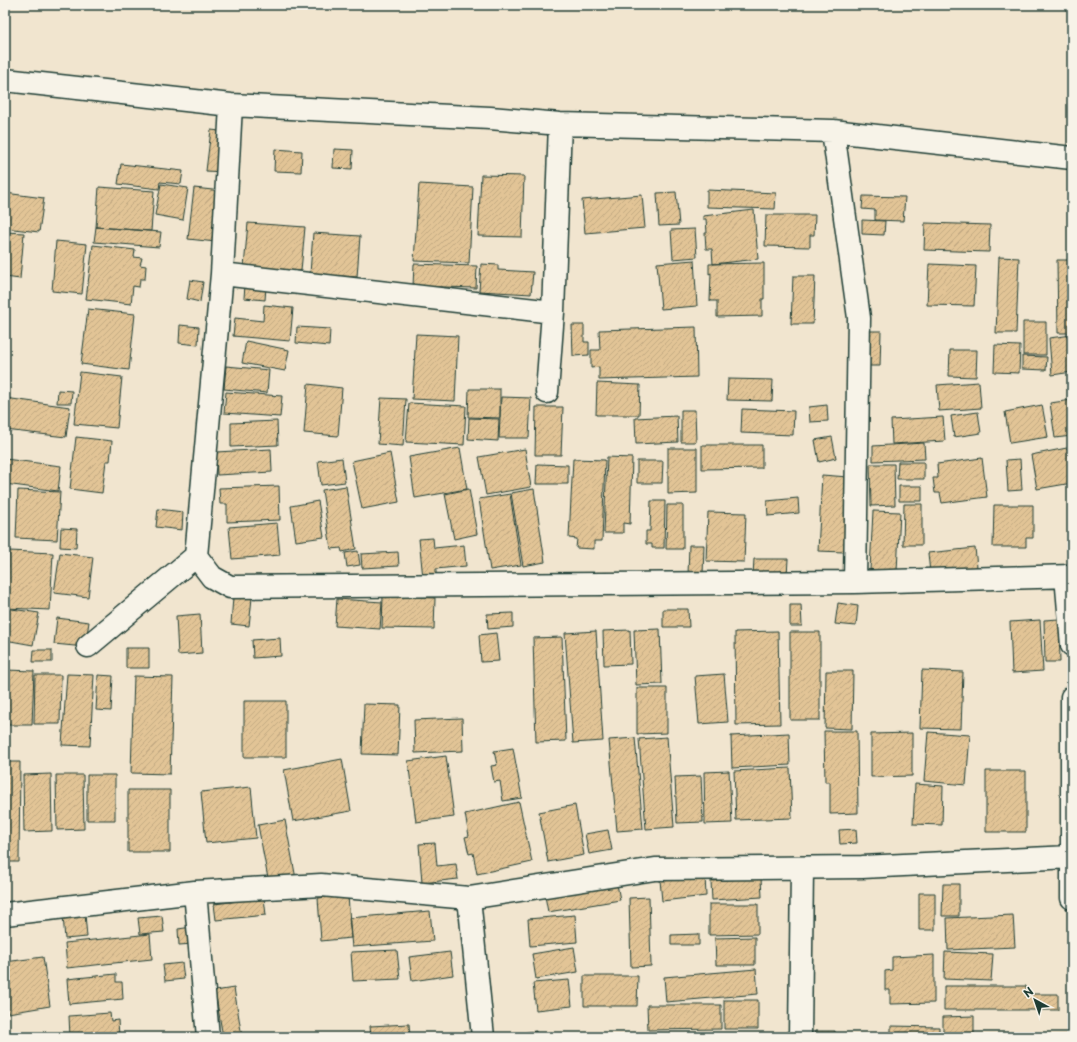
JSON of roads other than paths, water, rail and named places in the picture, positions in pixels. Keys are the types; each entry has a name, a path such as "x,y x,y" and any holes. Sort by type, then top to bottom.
{"street":[{"path":"5,80 231,105 490,118 560,124 833,131 1072,158"},
{"path":"231,105 222,274 196,556 212,578 230,587 855,582 1069,576 1072,645"},
{"path":"547,392 553,312 560,124"},
{"path":"833,131 859,318 855,582"},
{"path":"222,274 553,312"},
{"path":"88,646 196,556"},
{"path":"1072,697 1072,898"},
{"path":"5,914 195,892 321,885 468,898 655,869 802,869 1071,857"},
{"path":"800,1037 802,869"},
{"path":"195,892 208,1037"},
{"path":"468,898 483,1037"}]}
